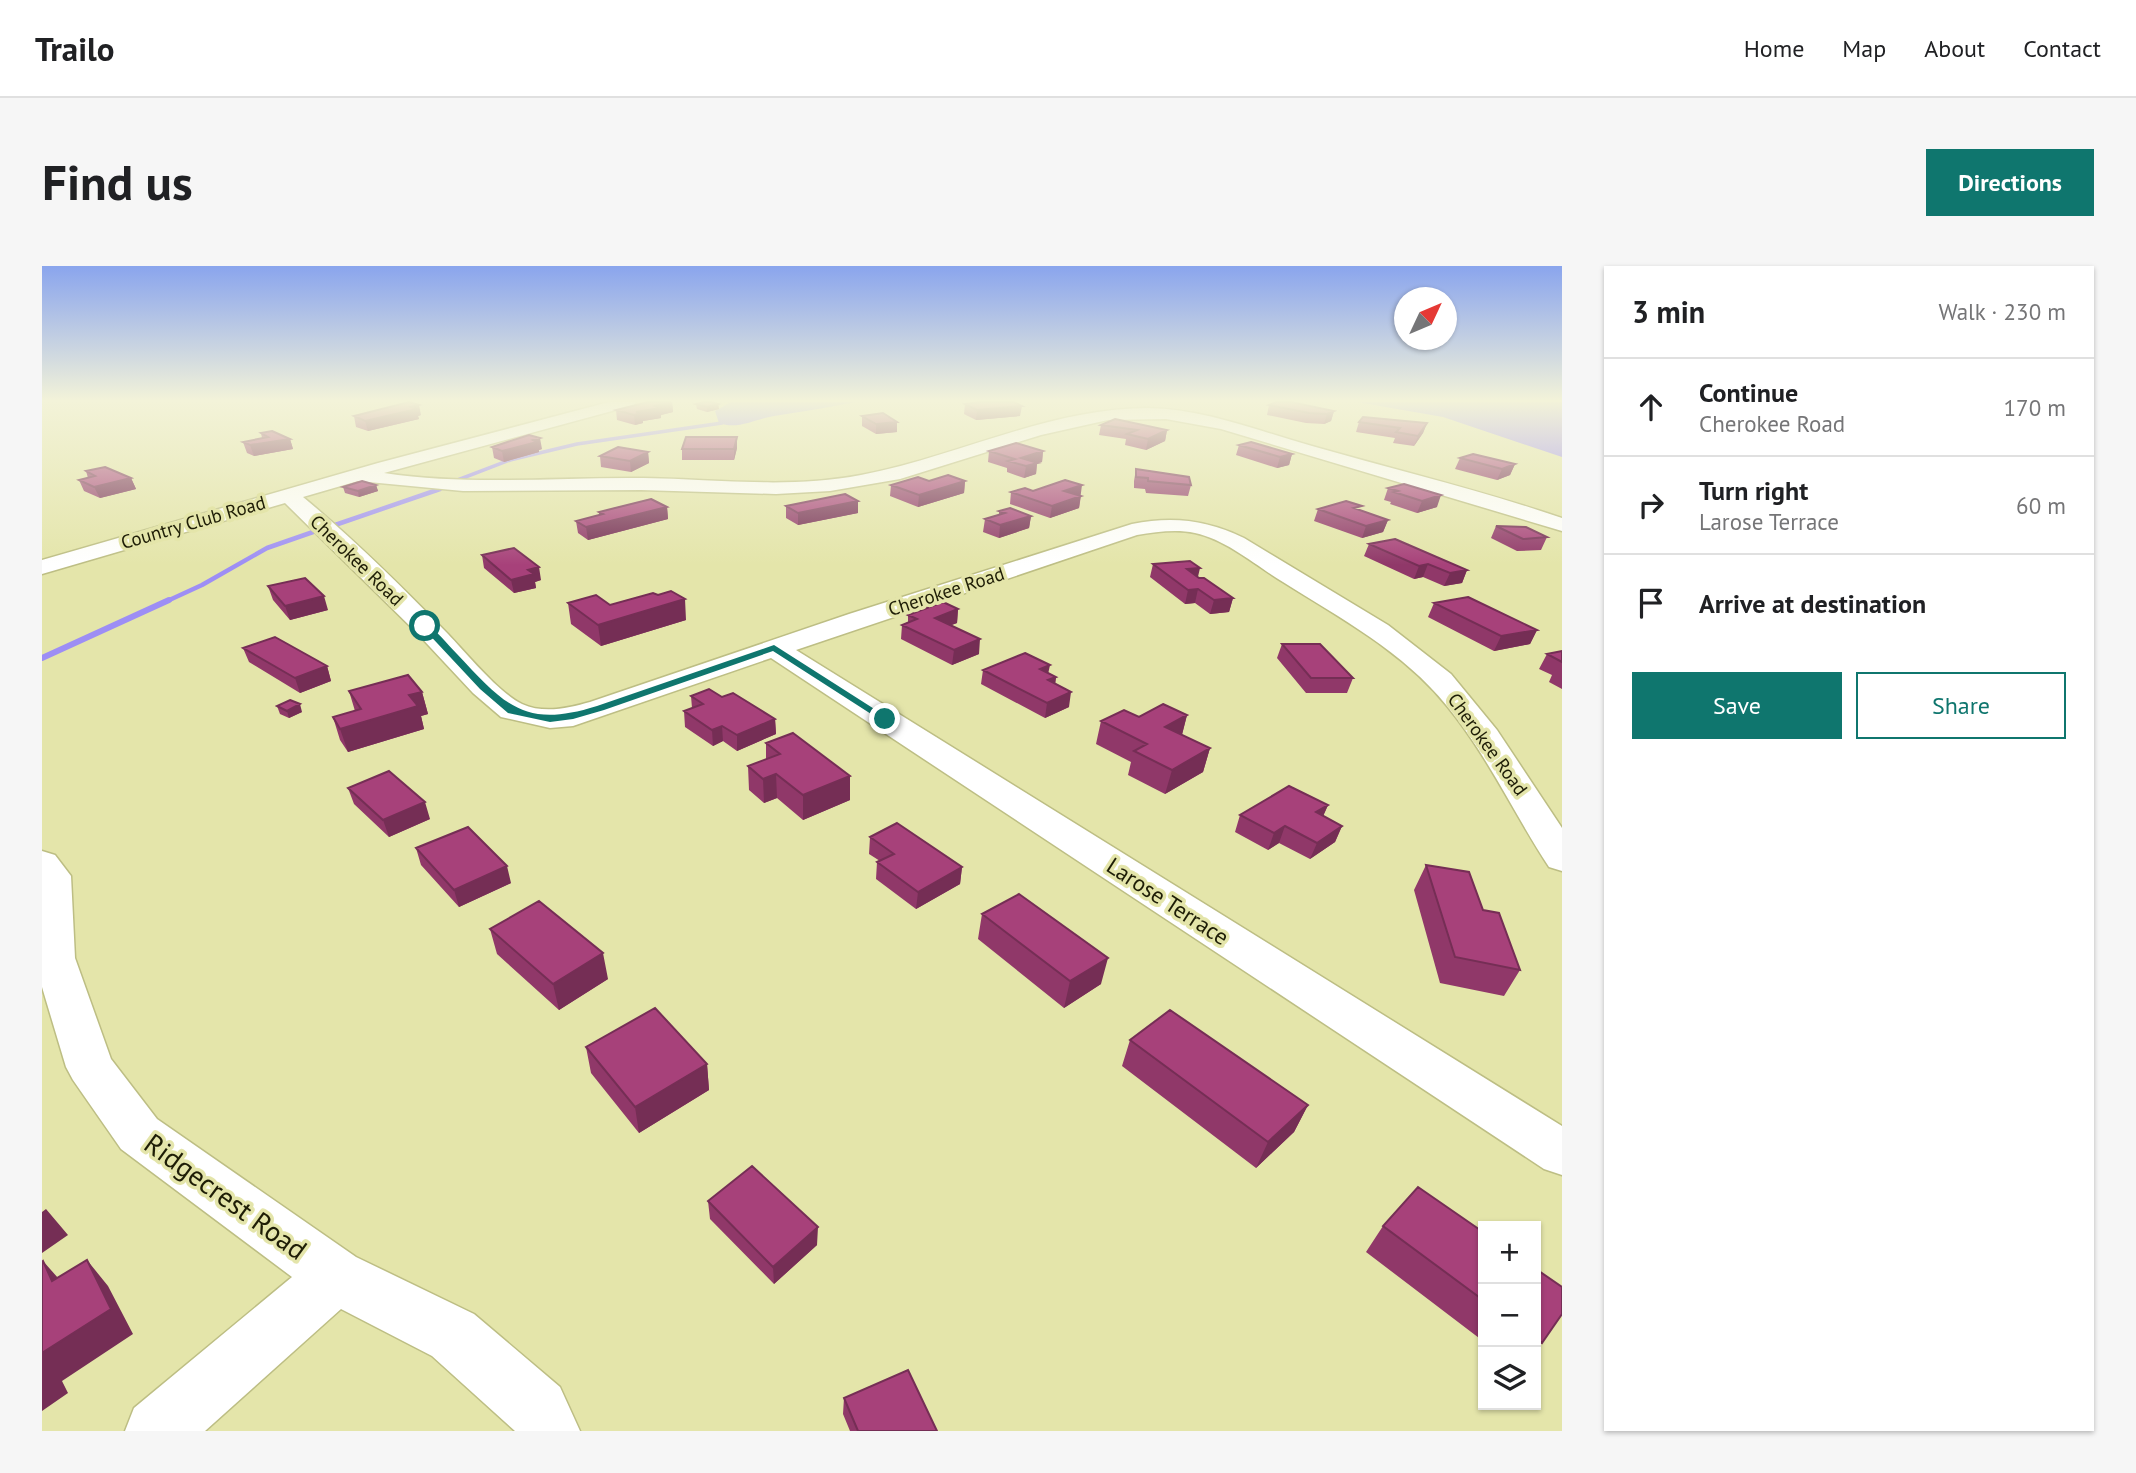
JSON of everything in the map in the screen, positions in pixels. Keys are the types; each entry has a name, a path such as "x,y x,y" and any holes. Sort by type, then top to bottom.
{"street":[{"name":"Country Club Road","path":"42,566 426,456"},
{"path":"357,475 427,484 795,488 859,481 948,456"},
{"path":"1330,456 1404,475 1562,525"},
{"name":"Cherokee Road","path":"288,495 312,515 425,626 483,687 512,711 550,719 573,716 1132,530 1171,525 1202,529 1237,544 1367,622 1436,677 1457,698 1525,794 1562,859"},
{"name":"Larose Terrace","path":"774,648 1562,1153"},
{"name":"Ridgecrest Road","path":"42,863 52,876 48,962 90,1067 139,1134 336,1276 453,1335 538,1409 548,1431"},
{"path":"157,1431 336,1276"}],"building":[{"path":"602,456 639,456 630,461"},
{"path":"1006,456 1026,456 1021,458 1038,463 1026,466 1008,461 1015,459"},
{"path":"1483,456 1515,464 1502,469 1460,458"},
{"path":"105,467 131,478 94,487 79,480 95,476 86,471"},
{"path":"1136,469 1189,477 1191,485 1148,481 1148,478 1136,477"},
{"path":"948,475 965,481 919,495 891,485 918,477 929,481"},
{"path":"1065,480 1082,485 1064,491 1081,496 1052,506 1011,492 1025,488 1033,491"},
{"path":"362,481 376,485 358,491 343,487"},
{"path":"1404,484 1441,495 1422,501 1388,488"},
{"path":"845,494 858,501 798,513 786,506"},
{"path":"651,499 667,507 586,527 576,521 603,514 599,512"},
{"path":"1346,501 1362,506 1354,508 1388,520 1366,526 1318,509"},
{"path":"1010,508 1031,516 1000,525 985,519 1005,513 999,511"},
{"path":"1496,526 1526,527 1547,537 1523,539"},
{"path":"1395,539 1467,570 1450,573 1428,564 1419,566 1369,544"},
{"path":"514,548 539,567 528,570 534,574 511,580 482,555"},
{"path":"1190,561 1200,568 1187,569 1233,598 1214,600 1198,589 1188,590 1153,564"},
{"path":"305,578 324,596 285,606 268,586"},
{"path":"671,591 685,599 598,625 568,603 596,595 610,605"},
{"path":"1468,597 1537,630 1501,636 1434,603"},
{"path":"943,602 958,609 935,618 980,639 954,650 902,625 917,619 908,615"},
{"path":"275,637 327,666 295,678 243,648"},
{"path":"1282,644 1320,644 1353,678 1311,678"},
{"path":"1562,651 1562,662 1547,654"},
{"path":"1025,653 1050,665 1040,669 1056,677 1048,680 1071,692 1047,703 983,670"},
{"path":"408,675 422,692 409,695 418,706 340,729 333,717 361,709 349,691"},
{"path":"709,689 722,697 733,693 775,719 737,735 722,726 712,730 684,711 703,704 691,696"},
{"path":"290,700 300,704 287,711 277,706"},
{"path":"1163,704 1187,715 1165,727 1210,748 1172,770 1134,751 1147,744 1101,721 1124,710 1139,717"},
{"path":"793,733 850,776 803,795 776,774 763,779 748,766 780,754 766,743"},
{"path":"389,771 425,802 383,820 348,788"},
{"path":"1289,786 1328,805 1316,812 1342,826 1317,843 1285,826 1274,833 1240,815"},
{"path":"897,823 962,867 918,892 877,862 894,854 870,837"},
{"path":"468,827 507,866 454,890 416,848"},
{"path":"1426,865 1469,872 1483,910 1499,913 1520,970 1455,957"},
{"path":"1019,894 1108,958 1070,981 982,914"},
{"path":"539,901 603,953 553,984 490,929"},
{"path":"655,1008 707,1064 635,1107 586,1047"},
{"path":"1170,1010 1308,1105 1268,1142 1130,1040"},
{"path":"752,1166 818,1227 773,1267 708,1201"},
{"path":"1418,1187 1478,1229 1478,1296 1383,1226"},
{"path":"87,1260 111,1309 42,1353 42,1262 52,1281"},
{"path":"1541,1272 1562,1287 1562,1314 1542,1343"},
{"path":"908,1370 937,1431 858,1431 844,1398"}],"waterway":[{"path":"455,481 525,456"},
{"path":"335,525 440,489 435,491"},
{"path":"165,602 202,585 267,548 313,532"},
{"path":"42,658 169,600"}],"route":[{"path":"425,626 483,687 512,711 550,719 601,708 774,648 885,719"}]}
